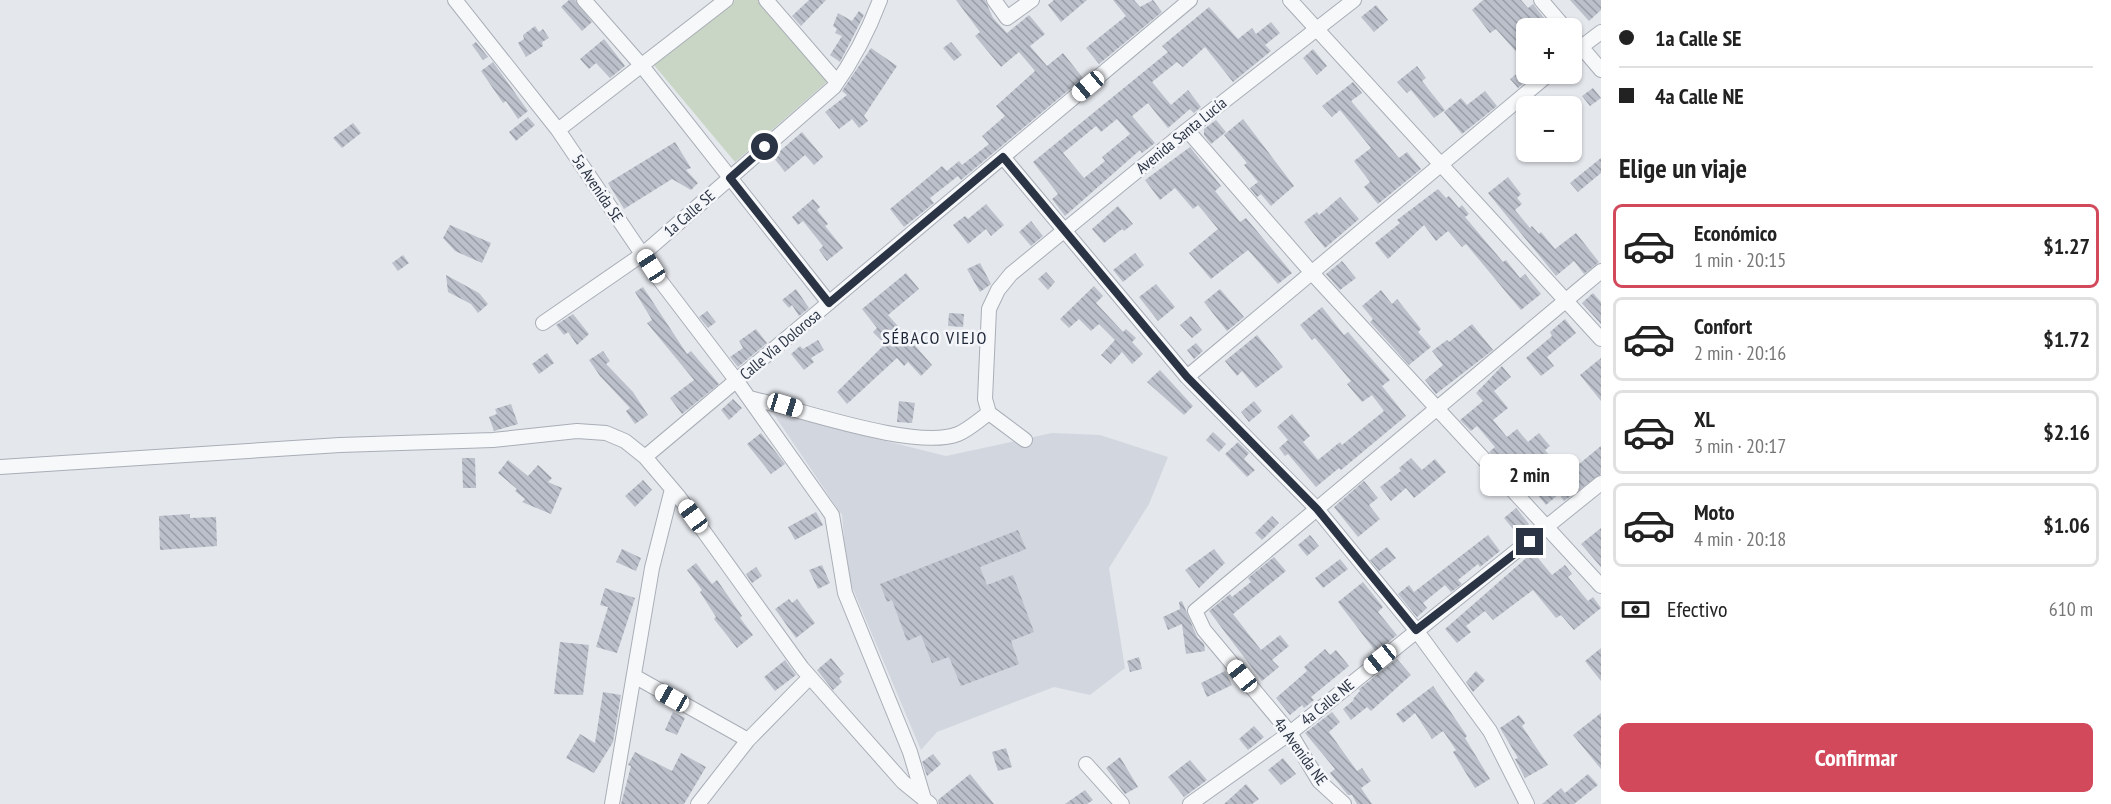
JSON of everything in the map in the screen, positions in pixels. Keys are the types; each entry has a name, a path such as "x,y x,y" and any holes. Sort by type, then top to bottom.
{"street":[{"name":"5a Avenida SE","path":"455,0 558,130 643,254 832,515 845,593 910,752 927,801"},
{"path":"584,0 642,66 829,303"},
{"path":"558,130 726,0"},
{"path":"766,0 837,82"},
{"name":"1a Calle SE","path":"543,323 643,254 837,82 869,31 880,0"},
{"path":"994,0 1007,18 1032,0"},
{"name":"Calle Vía Dolorosa","path":"645,457 1190,0"},
{"path":"1290,0 1601,339"},
{"name":"Avenida Santa Lucía","path":"989,413 985,399 989,309 998,290 1011,274 1187,130 1354,0"},
{"path":"1541,0 1556,18"},
{"path":"1582,42 1601,32"},
{"path":"1582,52 1601,70"},
{"path":"1187,377 1537,84"},
{"path":"1187,130 1312,273 1601,586"},
{"path":"1003,157 1062,231 1187,377 1317,509 1416,630 1490,731 1527,804"},
{"path":"1317,509 1601,271"},
{"path":"749,398 785,405 862,428 927,439 957,434 989,413 1025,440"},
{"path":"0,467 340,445 493,440 577,431 606,433 625,441 645,457 672,489 810,677 903,782 927,801"},
{"name":"4a Calle NE","path":"1190,804 1290,733 1416,630 1549,528 1601,483"},
{"path":"612,804 652,568 672,489"},
{"name":"4a Avenida NE","path":"1317,509 1195,611 1204,630 1290,733 1319,781 1344,804"},
{"path":"634,676 748,740"},
{"path":"698,804 748,740 810,677"},
{"path":"1086,764 1122,804"}],"shaded area":[{"path":"773,413 946,456 1052,433 1100,435 1168,457 1149,504 1109,568 1125,668 1090,695 1054,687 937,732 921,750 847,575 842,515"}],"green space":[{"path":"735,0 759,0 828,81 735,162 654,65"}],"building":[{"path":"569,0 575,0 592,22 582,31 561,7"},
{"path":"809,0 826,0 801,26 792,16"},
{"path":"956,0 985,0 993,18 1007,33 1029,15 1045,34 1030,46 1047,66 1063,53 1083,78 961,180 958,176 930,198 934,203 904,227 890,209 942,166 947,171 959,161 962,165 989,144 982,136 1005,116 996,106 1035,71 1019,52 1001,67 975,36 980,32"},
{"path":"1054,0 1087,0 1061,22 1048,5"},
{"path":"1113,0 1134,0 1140,7 1153,0 1162,12 1099,64 1086,48 1126,16"},
{"path":"1483,0 1521,0 1528,8 1533,4 1544,18 1516,18 1516,52 1496,29 1490,33 1472,10"},
{"path":"1570,0 1601,0 1601,10 1589,21"},
{"path":"1376,5 1388,20 1374,32 1361,17"},
{"path":"1209,7 1238,39 1252,28 1256,34 1271,22 1280,33 1265,45 1271,51 1233,82 1205,47 1183,67 1177,62 1152,82 1171,105 1188,90 1201,107 1194,113 1190,109 1168,128 1148,103 1132,116 1155,143 1142,153 1140,150 1065,216 1052,199 1058,194 1033,162 1168,52 1162,46","holes":["1117,119 1130,134 1102,157 1105,161 1084,178 1063,153 1096,126 1101,132"]},
{"path":"859,11 864,15 840,62 830,55 842,36 835,33 837,29 833,26 838,13 852,21"},
{"path":"535,26 539,32 543,29 549,38 542,42 543,46 526,57 518,43 524,39 523,35"},
{"path":"604,39 625,66 610,78 596,63 589,69 580,59"},
{"path":"476,42 488,57 483,60 472,45"},
{"path":"951,42 962,55 954,61 943,48"},
{"path":"871,48 897,66 864,116 868,121 859,128 852,119 839,129 825,112 847,95 842,91"},
{"path":"1313,49 1327,66 1317,75 1303,58"},
{"path":"493,62 528,111 518,119 506,101 503,103 481,71"},
{"path":"1417,66 1426,78 1422,81 1445,110 1434,118 1411,90 1407,93 1397,82"},
{"path":"1516,74 1516,84 1523,84 1518,88 1510,79"},
{"path":"1353,82 1362,93 1351,101 1399,158 1407,152 1421,169 1378,204 1364,187 1370,182 1354,161 1371,148 1340,110 1332,117 1322,106"},
{"path":"1593,88 1601,98 1590,106 1582,96"},
{"path":"1485,91 1497,106 1462,134 1444,112 1461,98 1467,105"},
{"path":"528,117 535,125 516,141 509,132"},
{"path":"1243,119 1294,186 1271,206 1261,194 1257,197 1250,188 1258,182 1244,165 1247,163 1224,135"},
{"path":"1216,120 1226,132 1211,144 1204,135 1204,129"},
{"path":"353,123 361,133 342,148 333,138"},
{"path":"802,132 823,157 814,165 805,155 785,172 773,157"},
{"path":"675,142 691,168 686,170 698,183 691,190 672,179 624,209 608,183"},
{"path":"1190,147 1221,186 1215,191 1240,222 1246,218 1292,273 1278,284 1248,250 1211,279 1189,253 1218,229 1198,205 1193,209 1175,188 1160,200 1145,180"},
{"path":"1601,158 1601,173 1578,192 1570,183"},
{"path":"1508,177 1521,194 1517,198 1522,204 1515,210 1530,228 1532,226 1539,234 1541,232 1555,249 1576,233 1599,262 1584,274 1574,261 1556,276 1488,193"},
{"path":"1438,189 1446,198 1449,196 1459,208 1462,205 1469,214 1465,217 1503,262 1506,260 1520,278 1525,274 1541,294 1521,310 1466,244 1462,247 1448,231 1436,241 1424,225 1388,259 1375,243 1400,223 1397,220"},
{"path":"1340,197 1359,219 1325,248 1304,222 1317,212 1319,215"},
{"path":"813,199 820,207 817,210 828,224 825,226 843,248 827,261 819,250 823,246 803,221 798,225 792,217"},
{"path":"986,204 1004,225 991,236 986,229 968,244 953,225 965,216 968,219"},
{"path":"1118,206 1133,224 1124,231 1122,229 1104,243 1092,229"},
{"path":"1031,221 1043,236 1031,246 1019,232"},
{"path":"450,225 491,243 482,263 455,251 443,238"},
{"path":"1135,253 1144,265 1123,282 1113,270"},
{"path":"403,255 409,263 398,271 392,263"},
{"path":"1342,261 1356,278 1340,290 1326,274"},
{"path":"980,263 991,284 980,292 967,269"},
{"path":"1046,272 1055,282 1048,290 1038,279"},
{"path":"906,273 919,289 888,315 932,365 921,376 908,362 904,366 897,358 847,404 837,392 885,344 873,332 877,328 862,309"},
{"path":"446,275 479,293 488,304 478,313 471,304 448,292"},
{"path":"1156,284 1175,307 1158,321 1139,297"},
{"path":"1094,286 1103,296 1096,303 1123,332 1126,329 1136,338 1132,342 1143,354 1132,364 1122,352 1111,364 1101,355 1115,340 1099,324 1091,331 1079,319 1069,328 1060,319"},
{"path":"643,287 687,354 691,351 719,384 682,414 670,398 694,380 647,323 652,320 635,292"},
{"path":"796,289 809,308 799,316 792,305 789,308 782,300"},
{"path":"1220,289 1244,317 1227,331 1204,302"},
{"path":"1381,290 1392,304 1397,299 1421,329 1418,332 1431,347 1409,365 1370,322 1373,319 1362,306"},
{"path":"1593,293 1601,302 1601,324 1582,303"},
{"path":"1322,307 1344,335 1348,332 1390,380 1382,386 1406,416 1341,470 1339,468 1316,487 1288,454 1285,456 1279,448 1288,440 1277,427 1292,414 1310,436 1303,442 1318,460 1340,442 1342,445 1384,411 1372,395 1362,402 1347,384 1351,381 1315,338 1312,340 1300,325"},
{"path":"707,311 716,322 708,328 699,317"},
{"path":"949,313 964,314 963,327 948,326"},
{"path":"573,314 589,334 577,345 568,332 564,335 556,325"},
{"path":"1191,316 1202,330 1192,338 1180,325"},
{"path":"1565,319 1576,333 1547,357 1554,366 1541,376 1526,358 1552,336 1550,332"},
{"path":"1472,324 1493,350 1436,394 1425,380 1443,365 1432,351 1447,340 1449,342"},
{"path":"756,329 767,343 738,367 730,357 743,348 739,341"},
{"path":"1257,335 1283,367 1256,388 1242,371 1237,376 1225,361"},
{"path":"818,340 824,350 811,358 814,362 804,370 791,354 800,346 803,349"},
{"path":"1196,343 1203,351 1194,359 1187,350"},
{"path":"603,351 610,361 606,364 633,392 648,415 635,424 626,411 630,408 600,376 589,360"},
{"path":"547,353 554,363 539,374 532,364"},
{"path":"1601,358 1601,401 1580,375"},
{"path":"1502,366 1511,377 1494,391 1508,408 1493,420 1507,437 1517,429 1528,442 1539,433 1550,446 1545,450 1559,467 1572,456 1579,464 1601,446 1601,474 1564,501 1559,494 1546,505 1533,489 1544,481 1529,463 1513,476 1489,452 1495,447 1477,426 1471,431 1460,420 1483,401 1476,393"},
{"path":"1160,370 1193,406 1184,415 1147,382"},
{"path":"733,399 742,408 729,420 721,410"},
{"path":"899,401 915,403 912,423 897,422"},
{"path":"1254,401 1262,411 1249,422 1241,412"},
{"path":"511,404 518,424 494,431 489,417 497,414 495,409"},
{"path":"1213,432 1226,444 1219,452 1206,440"},
{"path":"761,433 785,464 771,474 747,444"},
{"path":"1238,442 1249,453 1244,459 1255,470 1247,477 1225,454"},
{"path":"462,458 475,458 476,488 463,488"},
{"path":"1411,458 1422,470 1435,459 1446,472 1414,498 1406,488 1391,501 1380,487 1401,471 1399,468"},
{"path":"508,460 528,476 538,465 552,478 548,482 562,488 551,514 522,502 525,499 515,491 517,489 498,473"},
{"path":"643,480 652,490 635,507 625,496"},
{"path":"1364,481 1378,498 1369,505 1380,519 1358,537 1334,507"},
{"path":"1516,508 1529,524 1517,534 1504,518"},
{"path":"816,512 823,525 795,540 788,527"},
{"path":"190,514 190,518 216,517 217,546 160,550 159,516"},
{"path":"1272,516 1279,523 1262,540 1255,533"},
{"path":"1601,528 1601,567 1581,544"},
{"path":"1018,530 1026,549 980,567 987,585 1013,575 1034,632 1011,641 1019,664 961,686 949,657 932,663 921,635 907,641 892,600 887,602 880,584"},
{"path":"1310,535 1319,546 1307,556 1298,545"},
{"path":"1488,535 1500,551 1480,567 1478,564 1458,580 1462,584 1451,592 1445,585 1423,603 1427,608 1417,617 1398,594 1409,585 1414,592"},
{"path":"1387,547 1396,558 1379,571 1370,560"},
{"path":"622,549 641,558 636,571 616,562"},
{"path":"1214,549 1225,563 1199,588 1185,570"},
{"path":"1533,552 1552,575 1565,565 1572,574 1568,577 1588,601 1593,597 1601,608 1574,630 1561,615 1556,618 1533,590 1493,620 1485,611 1466,626 1471,632 1457,643 1445,629"},
{"path":"1274,557 1286,571 1233,614 1261,650 1280,635 1289,646 1272,660 1279,667 1262,681 1209,611 1230,594 1232,597 1251,582 1248,578"},
{"path":"1340,559 1348,569 1323,588 1315,578"},
{"path":"696,563 712,584 717,580 753,635 737,648 714,619 716,617 700,592 702,590 687,570"},
{"path":"822,565 830,583 818,589 809,570"},
{"path":"756,567 762,576 752,583 746,574"},
{"path":"1363,582 1383,607 1378,612 1397,635 1376,652 1338,602"},
{"path":"605,588 635,598 617,653 596,647 608,607 600,605"},
{"path":"789,599 792,603 797,599 815,623 796,638 775,609"},
{"path":"1182,601 1197,637 1204,644 1205,651 1186,654 1182,624 1168,630 1163,617 1180,609 1179,602"},
{"path":"560,642 589,645 583,695 554,694"},
{"path":"1601,648 1601,681 1585,661"},
{"path":"1325,649 1330,655 1336,650 1349,666 1311,697 1314,700 1304,708 1302,705 1290,715 1276,698 1307,671 1304,667"},
{"path":"1139,657 1142,669 1130,672 1127,661"},
{"path":"831,658 844,674 839,678 842,682 833,690 817,670"},
{"path":"1397,659 1411,675 1371,711 1367,707 1351,720 1343,709 1354,700 1359,689"},
{"path":"785,660 796,675 775,691 764,677"},
{"path":"1225,671 1232,685 1207,697 1201,683"},
{"path":"1476,671 1485,680 1473,692 1466,682"},
{"path":"1433,686 1467,736 1465,738 1490,779 1475,788 1453,752 1456,750 1443,731 1432,739 1415,713 1403,723 1396,714"},
{"path":"603,692 621,695 613,742 594,773 566,758 580,734 595,743"},
{"path":"673,712 685,718 677,735 665,730"},
{"path":"1332,712 1340,722 1329,732 1357,771 1362,768 1371,781 1361,788 1372,804 1357,804 1352,795 1348,795 1330,773 1335,769 1305,733"},
{"path":"1601,713 1601,769 1573,735"},
{"path":"1519,715 1525,723 1522,726 1548,765 1525,778 1515,759 1518,758 1500,728"},
{"path":"1254,726 1264,737 1248,750 1239,739"},
{"path":"1006,748 1012,767 998,771 992,752"},
{"path":"635,752 672,771 681,753 706,767 684,804 621,804 631,766 628,765"},
{"path":"933,754 941,764 927,776 922,762"},
{"path":"1120,757 1138,787 1125,794 1106,768"},
{"path":"1283,758 1296,774 1281,785 1268,770"},
{"path":"1190,760 1207,780 1184,797 1168,777"},
{"path":"970,774 994,804 939,804 938,800"},
{"path":"1588,774 1598,785 1574,804 1542,804 1561,788 1565,793"},
{"path":"1246,784 1259,799 1252,804 1224,804"},
{"path":"1085,790 1093,800 1087,804 1065,804"}],"district":[{"name":"SÉBACO VIEJO","path":"935,337"}],"route":[{"path":"765,147 730,178 829,303 1003,157 1062,231 1187,377 1317,509 1416,630 1530,542"}]}
